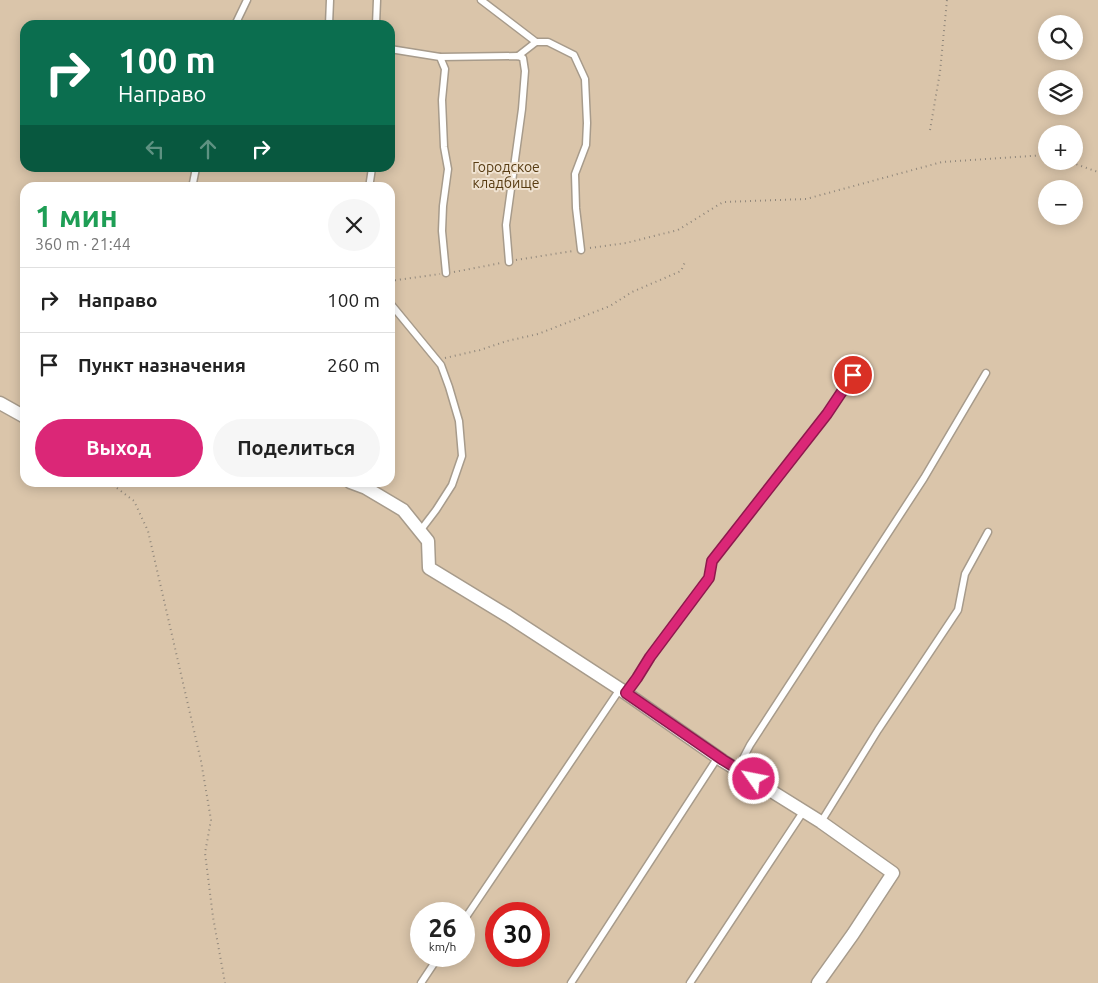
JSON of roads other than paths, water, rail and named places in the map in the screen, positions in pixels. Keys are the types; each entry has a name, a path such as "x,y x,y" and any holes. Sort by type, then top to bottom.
{"street":[{"path":"0,403 20,414"},
{"path":"363,487 403,510 428,541 430,568 623,691 718,757 821,822 893,873 818,983"}],"lane":[{"path":"237,20 247,0"},
{"path":"329,20 330,0"},
{"path":"376,0 376,20"},
{"path":"481,0 536,42 548,42 574,55 585,79 586,145 575,174 576,208 581,250"},
{"path":"518,56 536,42"},
{"path":"395,50 440,57 518,56 523,58 525,71 522,109 506,225 509,262"},
{"path":"440,57 445,69 442,100 444,147 448,169 442,231 446,273"},
{"path":"395,309 438,360 449,387 459,421 462,456 452,485 420,531"},
{"path":"738,768 750,745 924,478 986,374"},
{"path":"475,904 623,691 637,678 650,657 709,578 712,561 827,414 853,375"},
{"path":"821,822 878,730 958,610 965,574 988,532"},
{"path":"572,983 718,757"},
{"path":"690,983 803,812"},
{"path":"421,983 432,967"}],"park label":[{"name":"Городское кладбище","path":"506,176"}]}
